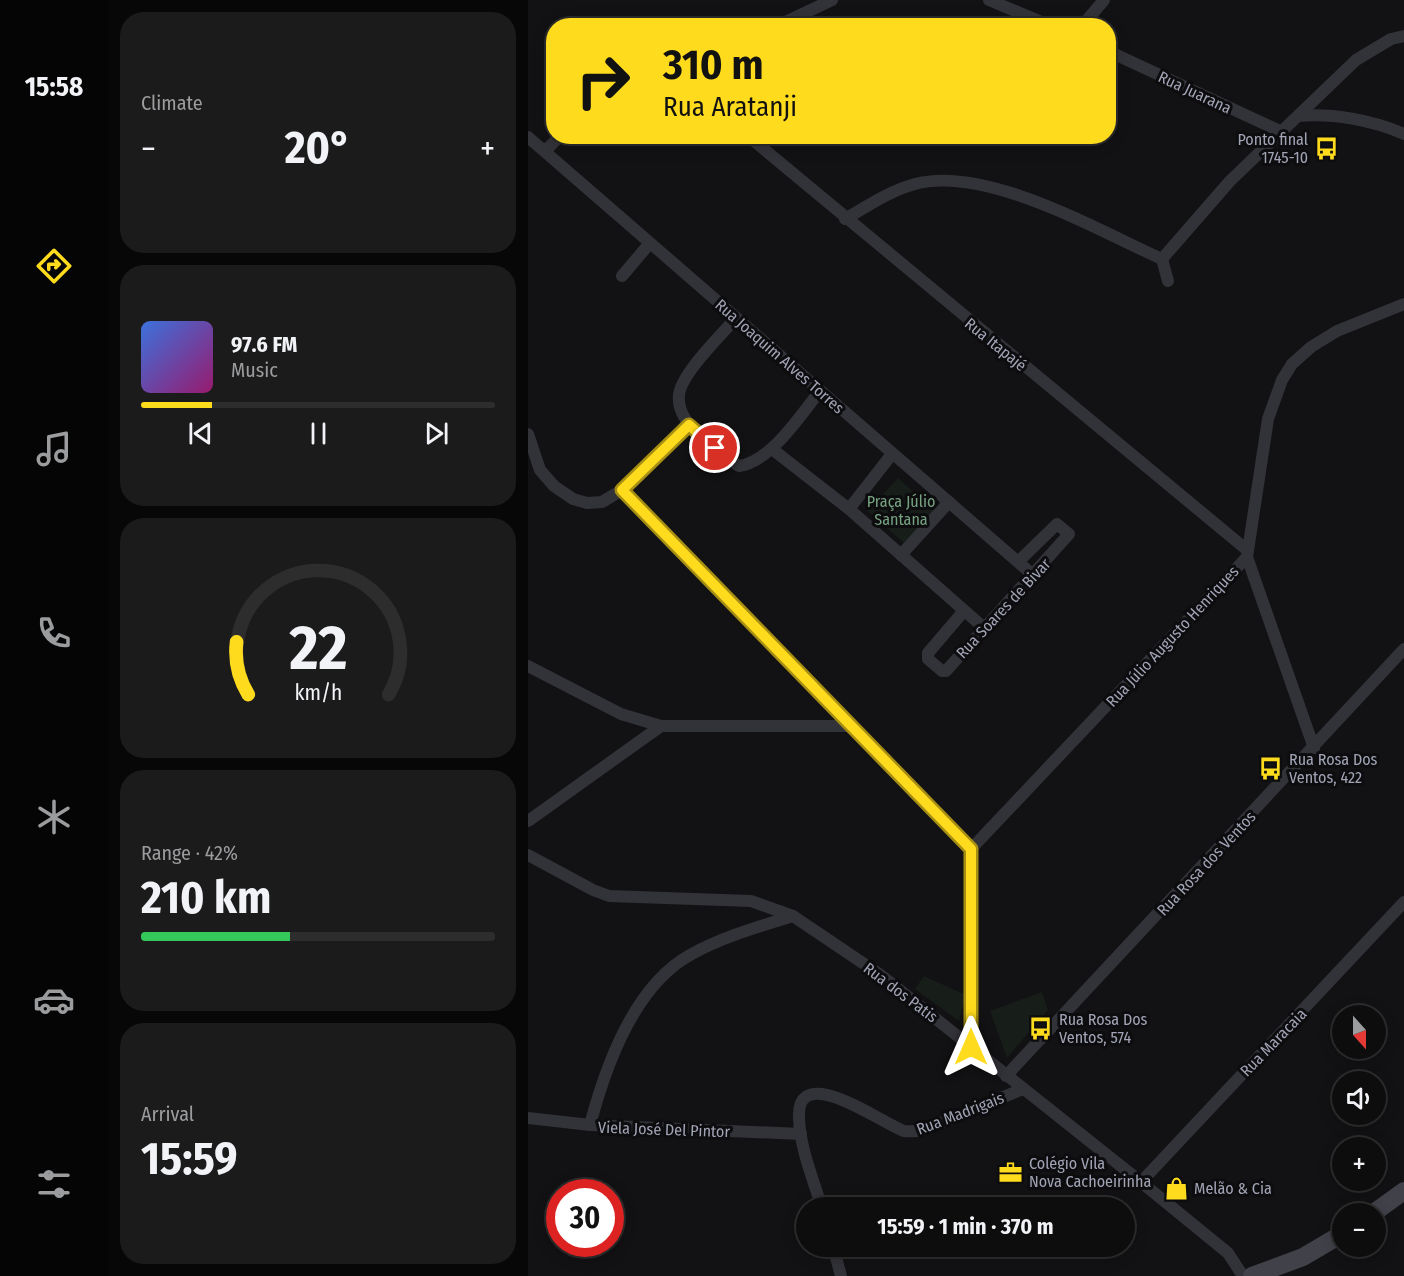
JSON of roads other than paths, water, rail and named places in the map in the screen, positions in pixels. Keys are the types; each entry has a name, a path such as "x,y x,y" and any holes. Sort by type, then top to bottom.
{"main road":[{"path":"1386,1204 1404,1191"},
{"path":"1252,1276 1302,1257 1332,1240"}],"street":[{"path":"794,18 832,0"},
{"path":"989,0 1032,18"},
{"path":"1089,18 1104,0"},
{"path":"1162,259 1230,181 1356,60 1391,39 1404,36"},
{"name":"Rua Juarana","path":"1116,55 1282,132"},
{"path":"1298,116 1315,114 1361,120 1404,134"},
{"name":"Rua Joaquim Alves Torres","path":"528,136 1033,575"},
{"path":"545,151 552,144"},
{"name":"Rua Itapajé","path":"757,144 1247,553"},
{"path":"845,219 894,191 917,183 942,180 969,182 1025,197 1162,259"},
{"path":"622,276 650,243"},
{"path":"1162,259 1168,281"},
{"name":"Rua Júlio Augusto Henriques","path":"971,849 1247,553 1268,419 1282,380 1293,364 1311,347 1337,331 1404,304"},
{"path":"736,318 684,380 679,396 682,413 689,425 728,460 739,466 755,462 772,449 820,391"},
{"path":"528,434 540,470 554,486 573,499 587,503 602,502 622,490 689,425"},
{"path":"772,449 849,509 963,612 983,627"},
{"path":"849,509 892,453"},
{"path":"622,490 971,849 971,1047"},
{"path":"901,555 949,502"},
{"name":"Rua Soares de Bivar","path":"963,612 927,653 928,659 942,671 946,671 983,627 1069,534 1057,524 1019,561"},
{"path":"1247,553 1314,748"},
{"name":"Rua Rosa dos Ventos","path":"1006,1076 1404,650"},
{"path":"528,666 621,714 661,726 851,726"},
{"path":"528,821 661,726"},
{"name":"Rua dos Patis","path":"528,855 609,896 751,901 793,916 882,976 1141,1182 1228,1253 1243,1276"},
{"name":"Rua Maracaia","path":"1141,1182 1404,902"},
{"path":"590,1125 612,1053 643,1000 666,974 688,956 713,944 793,916"},
{"name":"Rua Madrigais","path":"819,1197 801,1134 799,1108 802,1102 816,1093 826,1093 843,1099 879,1120 912,1132 1023,1089"},
{"name":"Viela José Del Pintor","path":"528,1118 590,1125 801,1134"},
{"path":"836,1257 841,1276"}],"place":[{"name":"Ponto final 1745-10","path":"1326,148"},
{"name":"Rua Rosa Dos Ventos, 422","path":"1271,768"},
{"name":"Rua Rosa Dos Ventos, 574","path":"1041,1028"},
{"name":"Colégio Vila Nova Cachoeirinha","path":"1011,1172"},
{"name":"Melão & Cia","path":"1176,1188"}],"park label":[{"name":"Praça Júlio Santana","path":"901,510"}]}
